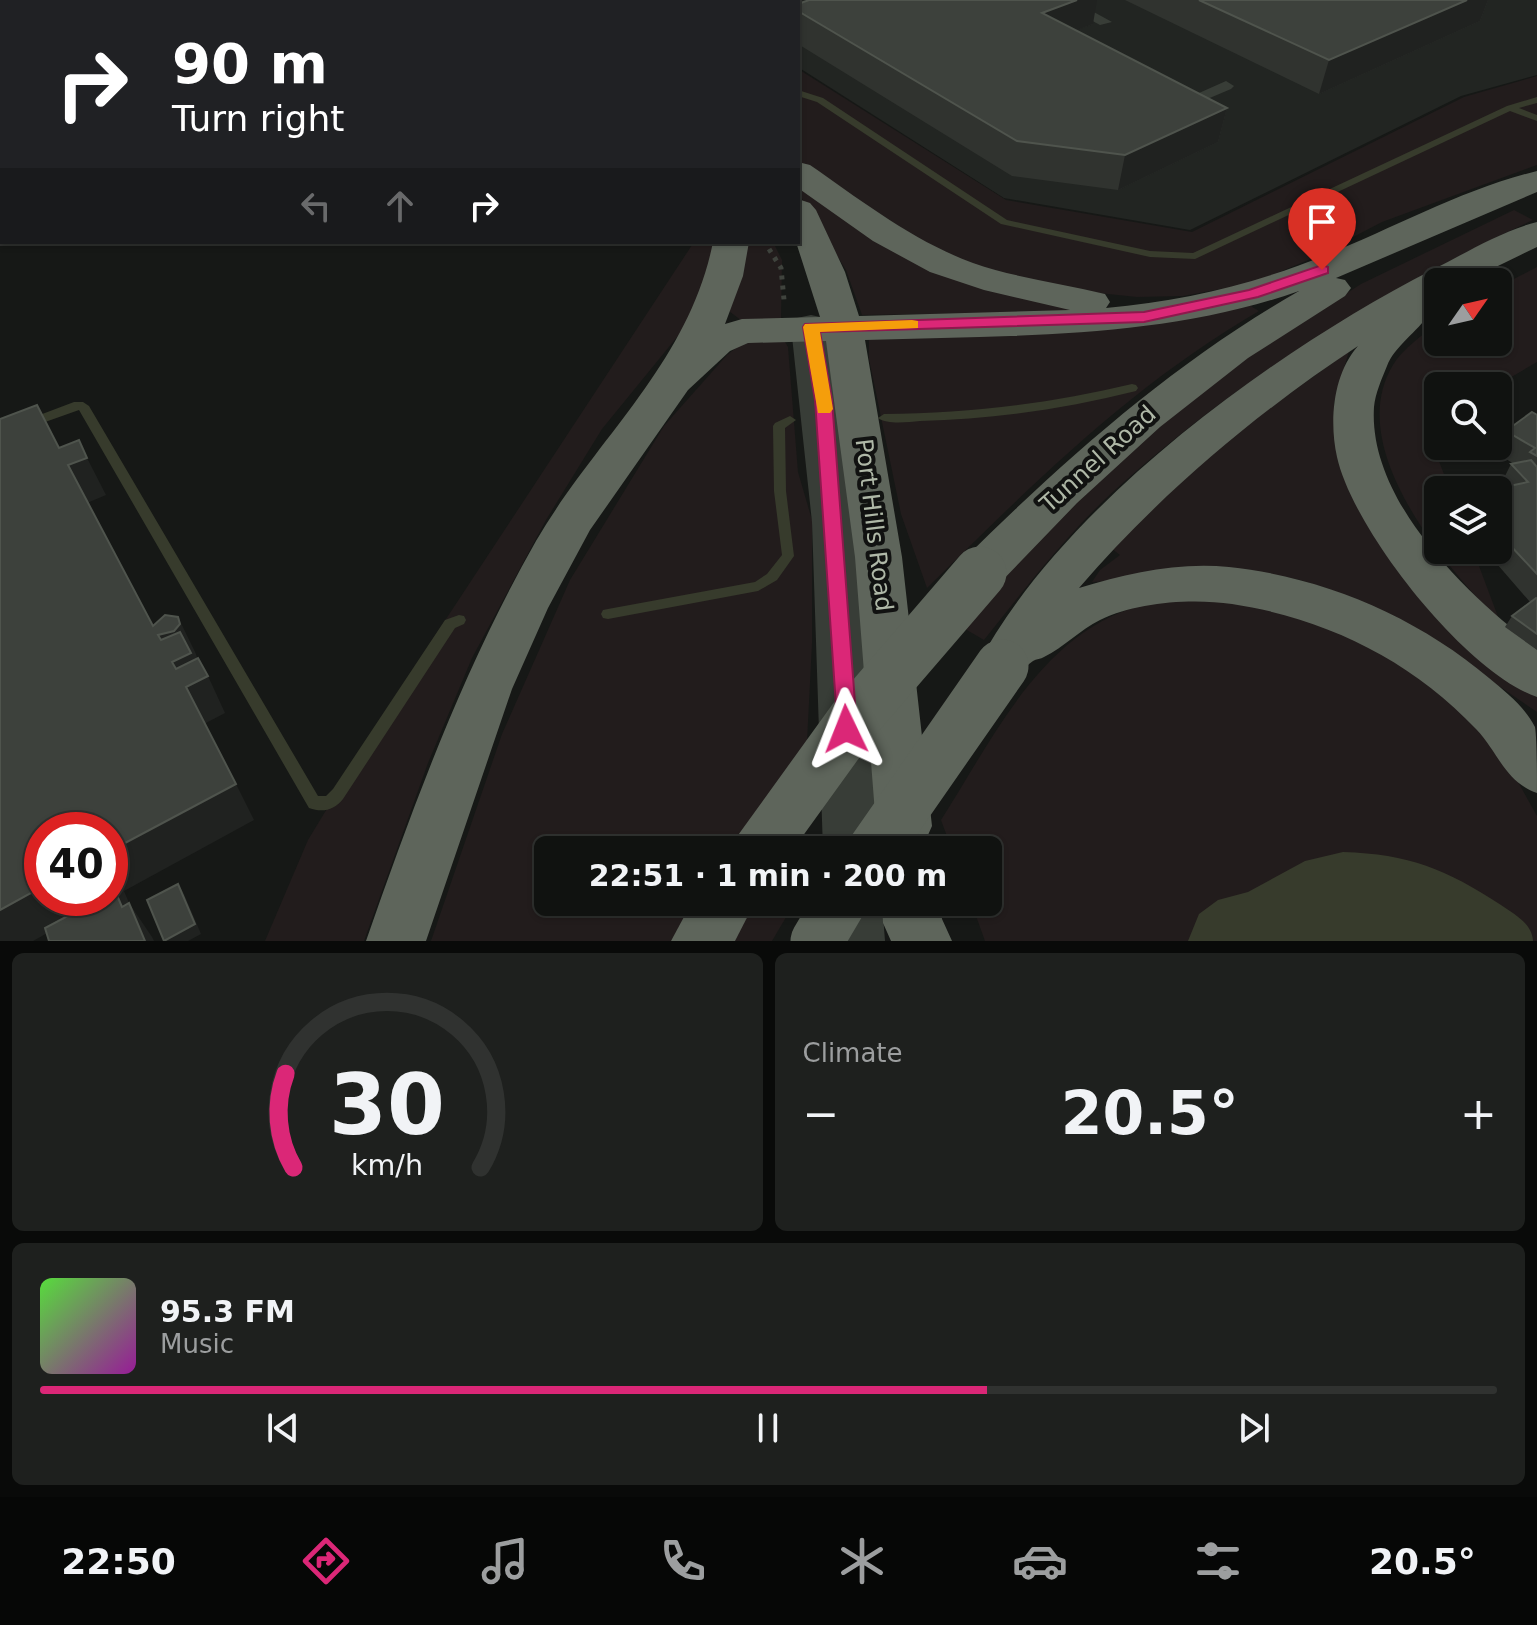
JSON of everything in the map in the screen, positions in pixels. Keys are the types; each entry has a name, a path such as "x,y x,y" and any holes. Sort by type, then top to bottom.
{"highway":[{"path":"800,173 909,247 974,275 1015,288 1094,303 1200,306"},
{"path":"668,385 728,335 828,326 1090,321 1144,317 1200,306 1307,276 1537,181"},
{"name":"Tunnel Road","path":"770,836 856,717 980,573 1078,472 1127,429 1246,340 1349,278 1537,191"},
{"name":"Port Hills Road","path":"800,214 828,271 828,326 888,636 905,836"},
{"path":"1484,268 1537,235"},
{"path":"884,836 1055,585 1147,492 1248,402 1383,310 1480,258 1537,235"},
{"path":"396,941 461,753 523,610 571,522 694,348 713,313 730,244"},
{"name":"Port Hills Road","path":"788,244 806,294 828,326"},
{"path":"1424,305 1381,339 1363,363 1352,406 1353,433 1372,493 1394,532 1420,567 1457,610 1537,676"},
{"path":"1002,666 1034,636 1070,612 1113,596 1159,586 1208,584 1260,590 1312,602 1364,622 1415,648 1537,732"},
{"path":"1463,682 1500,721 1537,770"},
{"path":"701,941 717,916"}],"street":[{"name":"Port Hills Road","path":"828,326 823,400 842,638 850,836"}],"lane":[{"path":"1061,0 1105,22"},
{"path":"1180,105 1226,86"}],"shaded area":[{"path":"800,0 1537,0 1537,75 1461,96 1190,230 1004,198 800,68"},
{"path":"800,70 1006,200 1192,232 1464,97 1537,76 1537,165 1382,222 1313,258 1253,283 1183,296 1137,297 1060,289 949,258 800,163"},
{"path":"800,182 885,243 1079,312 862,315 846,270 800,195"},
{"path":"1514,210 1533,220 1437,268 1424,268 1424,275 1320,336 1219,404 1125,481 1087,518 984,640 960,626 1030,545 1207,384 1361,284"},
{"path":"693,244 714,244 713,263 686,326 602,429 546,520 472,658 428,763 364,941 265,941 308,840 398,692"},
{"path":"746,244 774,244 782,260 781,319 742,321 729,311"},
{"path":"1537,267 1537,362 1512,377 1512,372 1424,372 1424,460 1439,460 1445,476 1424,476 1424,530 1390,468 1381,432 1381,397 1393,365 1424,334 1424,356 1512,356 1512,280"},
{"path":"1249,305 1259,311 1167,371 1125,404 1044,475 927,588 901,514 869,359 869,339"},
{"path":"781,335 788,347 798,472 812,520 812,643 807,742 741,836 534,836 534,916 688,916 672,941 431,941 502,734 570,580 664,426 727,355 741,344"},
{"path":"1349,351 1334,403 1338,454 1424,557 1424,564 1430,564 1537,693 1537,712 1452,654 1329,589 1300,580 1270,574 1092,582 1100,570 1120,555 1111,548 1232,435"},
{"path":"1448,564 1478,564 1500,622 1478,598"},
{"path":"1253,599 1411,661 1498,746 1537,816 1537,941 985,941 976,916 1002,916 1002,836 947,836 941,820 1004,719 1053,658 1082,634 1116,614 1154,602"},
{"path":"1343,852 1388,856 1444,873 1481,892 1517,916 1530,929 1533,941 1188,941 1199,914 1218,900 1248,892 1305,861"},
{"path":"740,916 787,916 772,941 725,941"}],"building":[{"path":"809,0 1077,0 1042,13 1227,108 1125,155 1017,141 800,12 800,3"},
{"path":"1199,0 1467,0 1329,60"},
{"path":"37,405 59,448 79,440 87,458 68,465 153,626 165,615 178,617 180,624 174,631 158,635 161,640 180,632 191,653 172,662 176,669 198,658 208,676 186,687 236,784 128,841 128,812 24,812 24,897 0,910 0,419"},
{"path":"1532,412 1537,415 1537,456 1530,452 1535,448 1512,435 1512,427"},
{"path":"1531,460 1537,467 1537,574 1512,547 1512,485 1528,482 1511,464"},
{"path":"1537,599 1537,634 1512,616"},
{"path":"178,884 195,924 164,941 147,900"},
{"path":"129,903 145,941 49,941 45,928 68,916 128,916"}],"waterway":[{"path":"800,94 820,100 1004,222 1150,254 1195,256 1510,108"},
{"path":"1510,108 1537,100"},
{"path":"1510,108 1537,118"},
{"path":"884,418 1009,411 1132,388"},
{"path":"0,434 74,406 83,406 314,803 330,803 338,794 450,624 459,620"},
{"path":"608,614 758,586 772,577 788,556 780,491 779,426 790,420"}],"slow traffic":[{"path":"824,409 811,327 912,324"}],"route":[{"path":"846,729 823,400 811,327 1144,317 1253,294 1322,270"}]}
